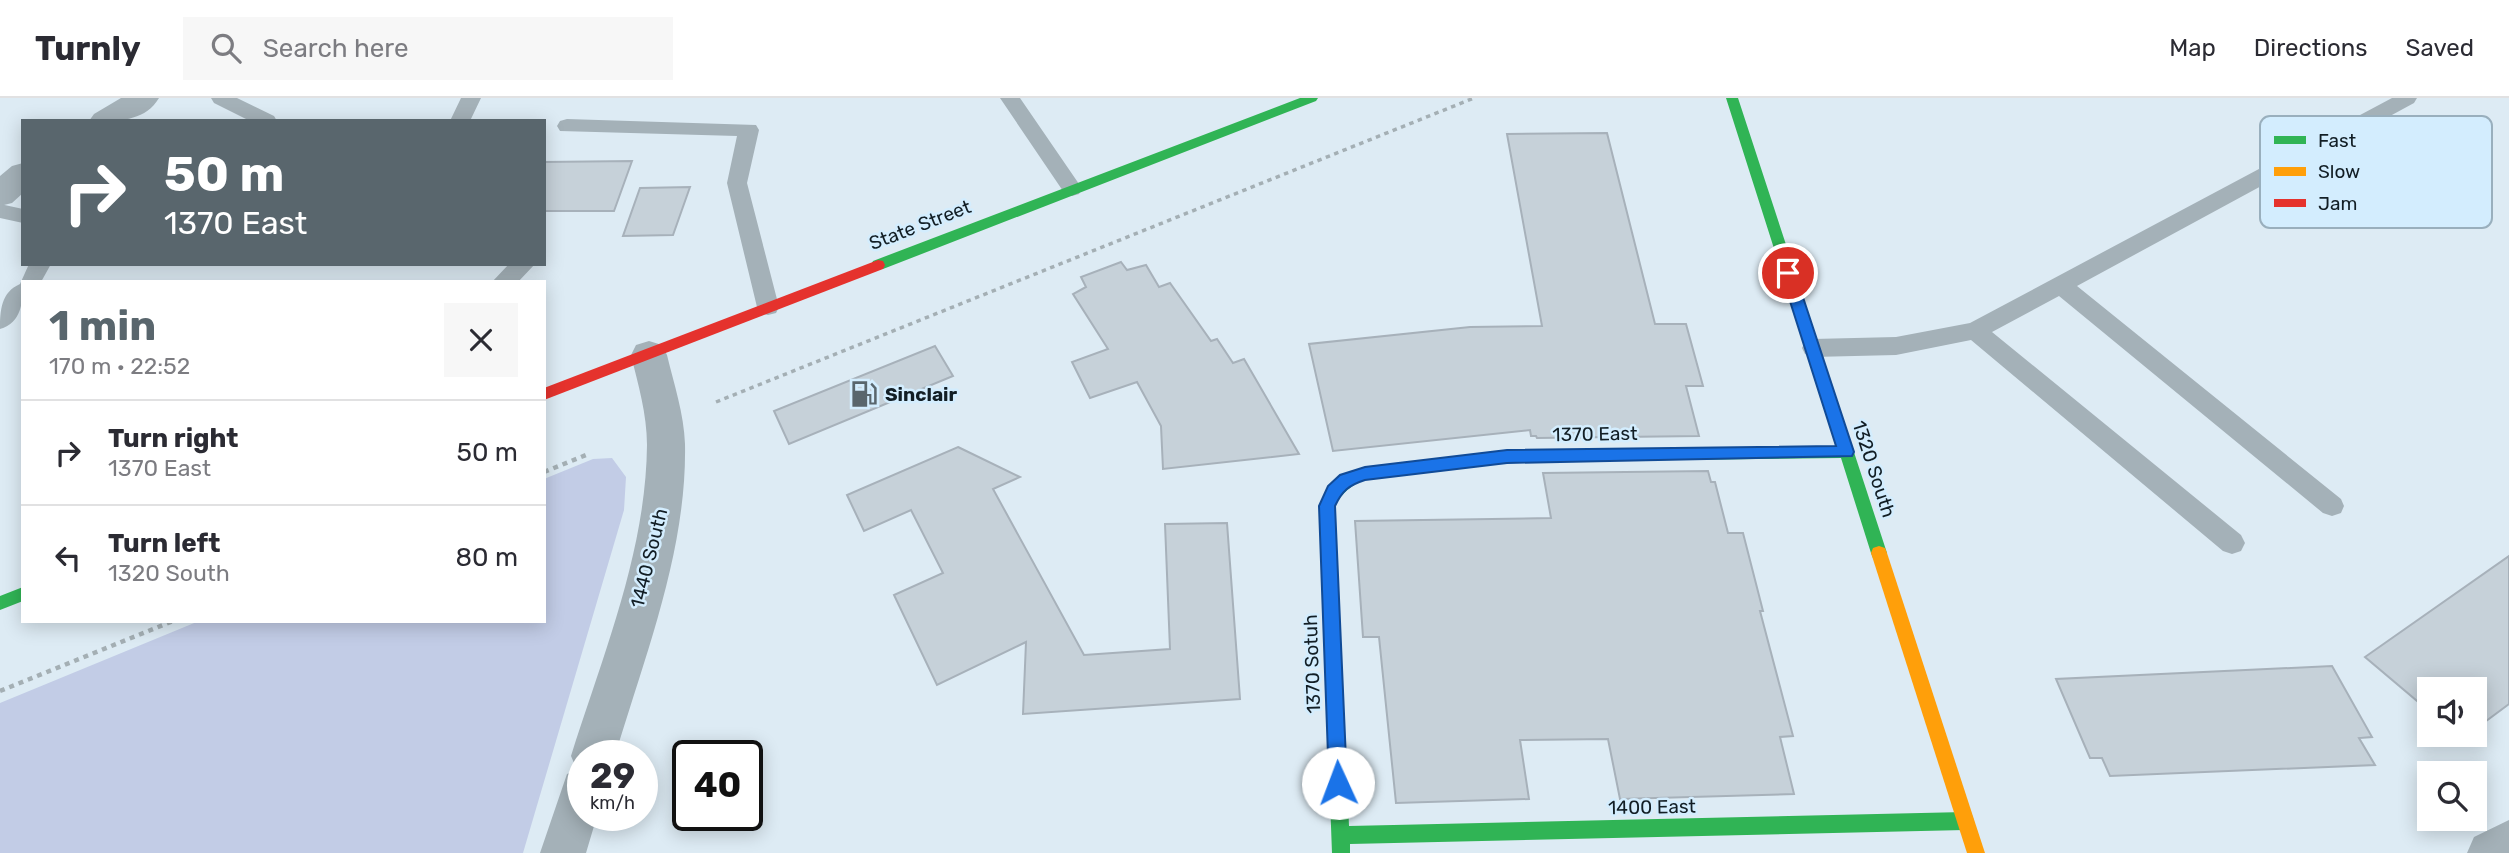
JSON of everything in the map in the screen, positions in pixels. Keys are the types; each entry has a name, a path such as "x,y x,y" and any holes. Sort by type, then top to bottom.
{"street":[{"path":"108,119 144,98"},
{"name":"State Street","path":"546,393 1312,98"},
{"name":"1320 South","path":"1732,98 1976,853"},
{"path":"0,195 21,176"},
{"name":"1440 South","path":"598,740 650,565 663,508 664,420 649,355"},
{"name":"1370 East","path":"1346,480 1390,469 1507,456 1846,452"},
{"name":"1370 Sotuh","path":"1341,853 1327,506 1334,490 1346,480"},
{"path":"0,603 21,595"},
{"name":"1400 East","path":"1340,835 1965,821"},
{"path":"564,853 571,831"},
{"path":"2490,853 2509,842"}],"lane":[{"path":"221,98 263,119"},
{"path":"461,119 471,98"},
{"path":"1010,98 1072,189"},
{"path":"2374,116 2407,98"},
{"path":"567,126 749,130 737,183 768,307"},
{"path":"1813,348 1896,346 1975,331 2260,177"},
{"path":"0,211 21,216"},
{"path":"505,280 522,266"},
{"path":"2061,285 2333,506"},
{"path":"0,321 21,294"},
{"path":"1975,331 2232,543"}],"path":[{"path":"716,402 1474,98"},
{"path":"546,471 586,455"},
{"path":"0,691 168,623"}],"shaded area":[{"path":"612,458 626,477 624,510 523,853 0,853 0,703 194,623 546,623 546,478 593,459"}],"building":[{"path":"1607,133 1655,324 1686,324 1703,386 1686,386 1699,436 1537,438 1531,436 1530,430 1333,451 1309,344 1470,327 1542,326 1507,134"},
{"path":"632,161 614,211 546,211 546,162"},
{"path":"690,187 673,235 623,236 640,188"},
{"path":"1121,262 1127,270 1146,265 1159,287 1170,283 1211,341 1217,339 1233,363 1244,359 1299,454 1163,469 1161,426 1137,382 1090,398 1072,362 1108,349 1073,294 1086,287 1081,277"},
{"name":"Sinclair","path":"935,346 953,376 789,444 774,411"},
{"path":"958,447 1020,477 993,489 1084,655 1170,649 1165,524 1227,523 1240,699 1023,714 1026,642 937,685 894,595 943,573 911,510 864,531 847,495"},
{"path":"1708,471 1711,482 1715,482 1728,533 1743,533 1763,611 1760,611 1793,736 1780,737 1794,794 1620,799 1608,739 1520,740 1529,799 1396,803 1379,637 1363,637 1355,521 1551,518 1543,473"},
{"path":"2509,556 2509,704 2487,720 2487,677 2417,677 2417,701 2365,657"},
{"path":"2332,666 2372,737 2359,738 2375,765 2110,776 2102,758 2090,758 2056,679"}],"traffic: fast":[{"path":"878,265 1312,98"},
{"path":"1732,98 1879,553"},
{"path":"1341,853 1327,506 1342,485 1365,473 1507,456 1846,452"},
{"path":"0,603 21,595"},
{"path":"1340,835 1965,821"}],"traffic: slow":[{"path":"1879,553 1976,853"}],"traffic: jam":[{"path":"546,393 878,265"}],"place":[{"name":"Sinclair","path":"864,394"}],"route":[{"path":"1338,783 1327,506 1334,490 1346,480 1365,473 1507,456 1846,452 1788,273"}]}
